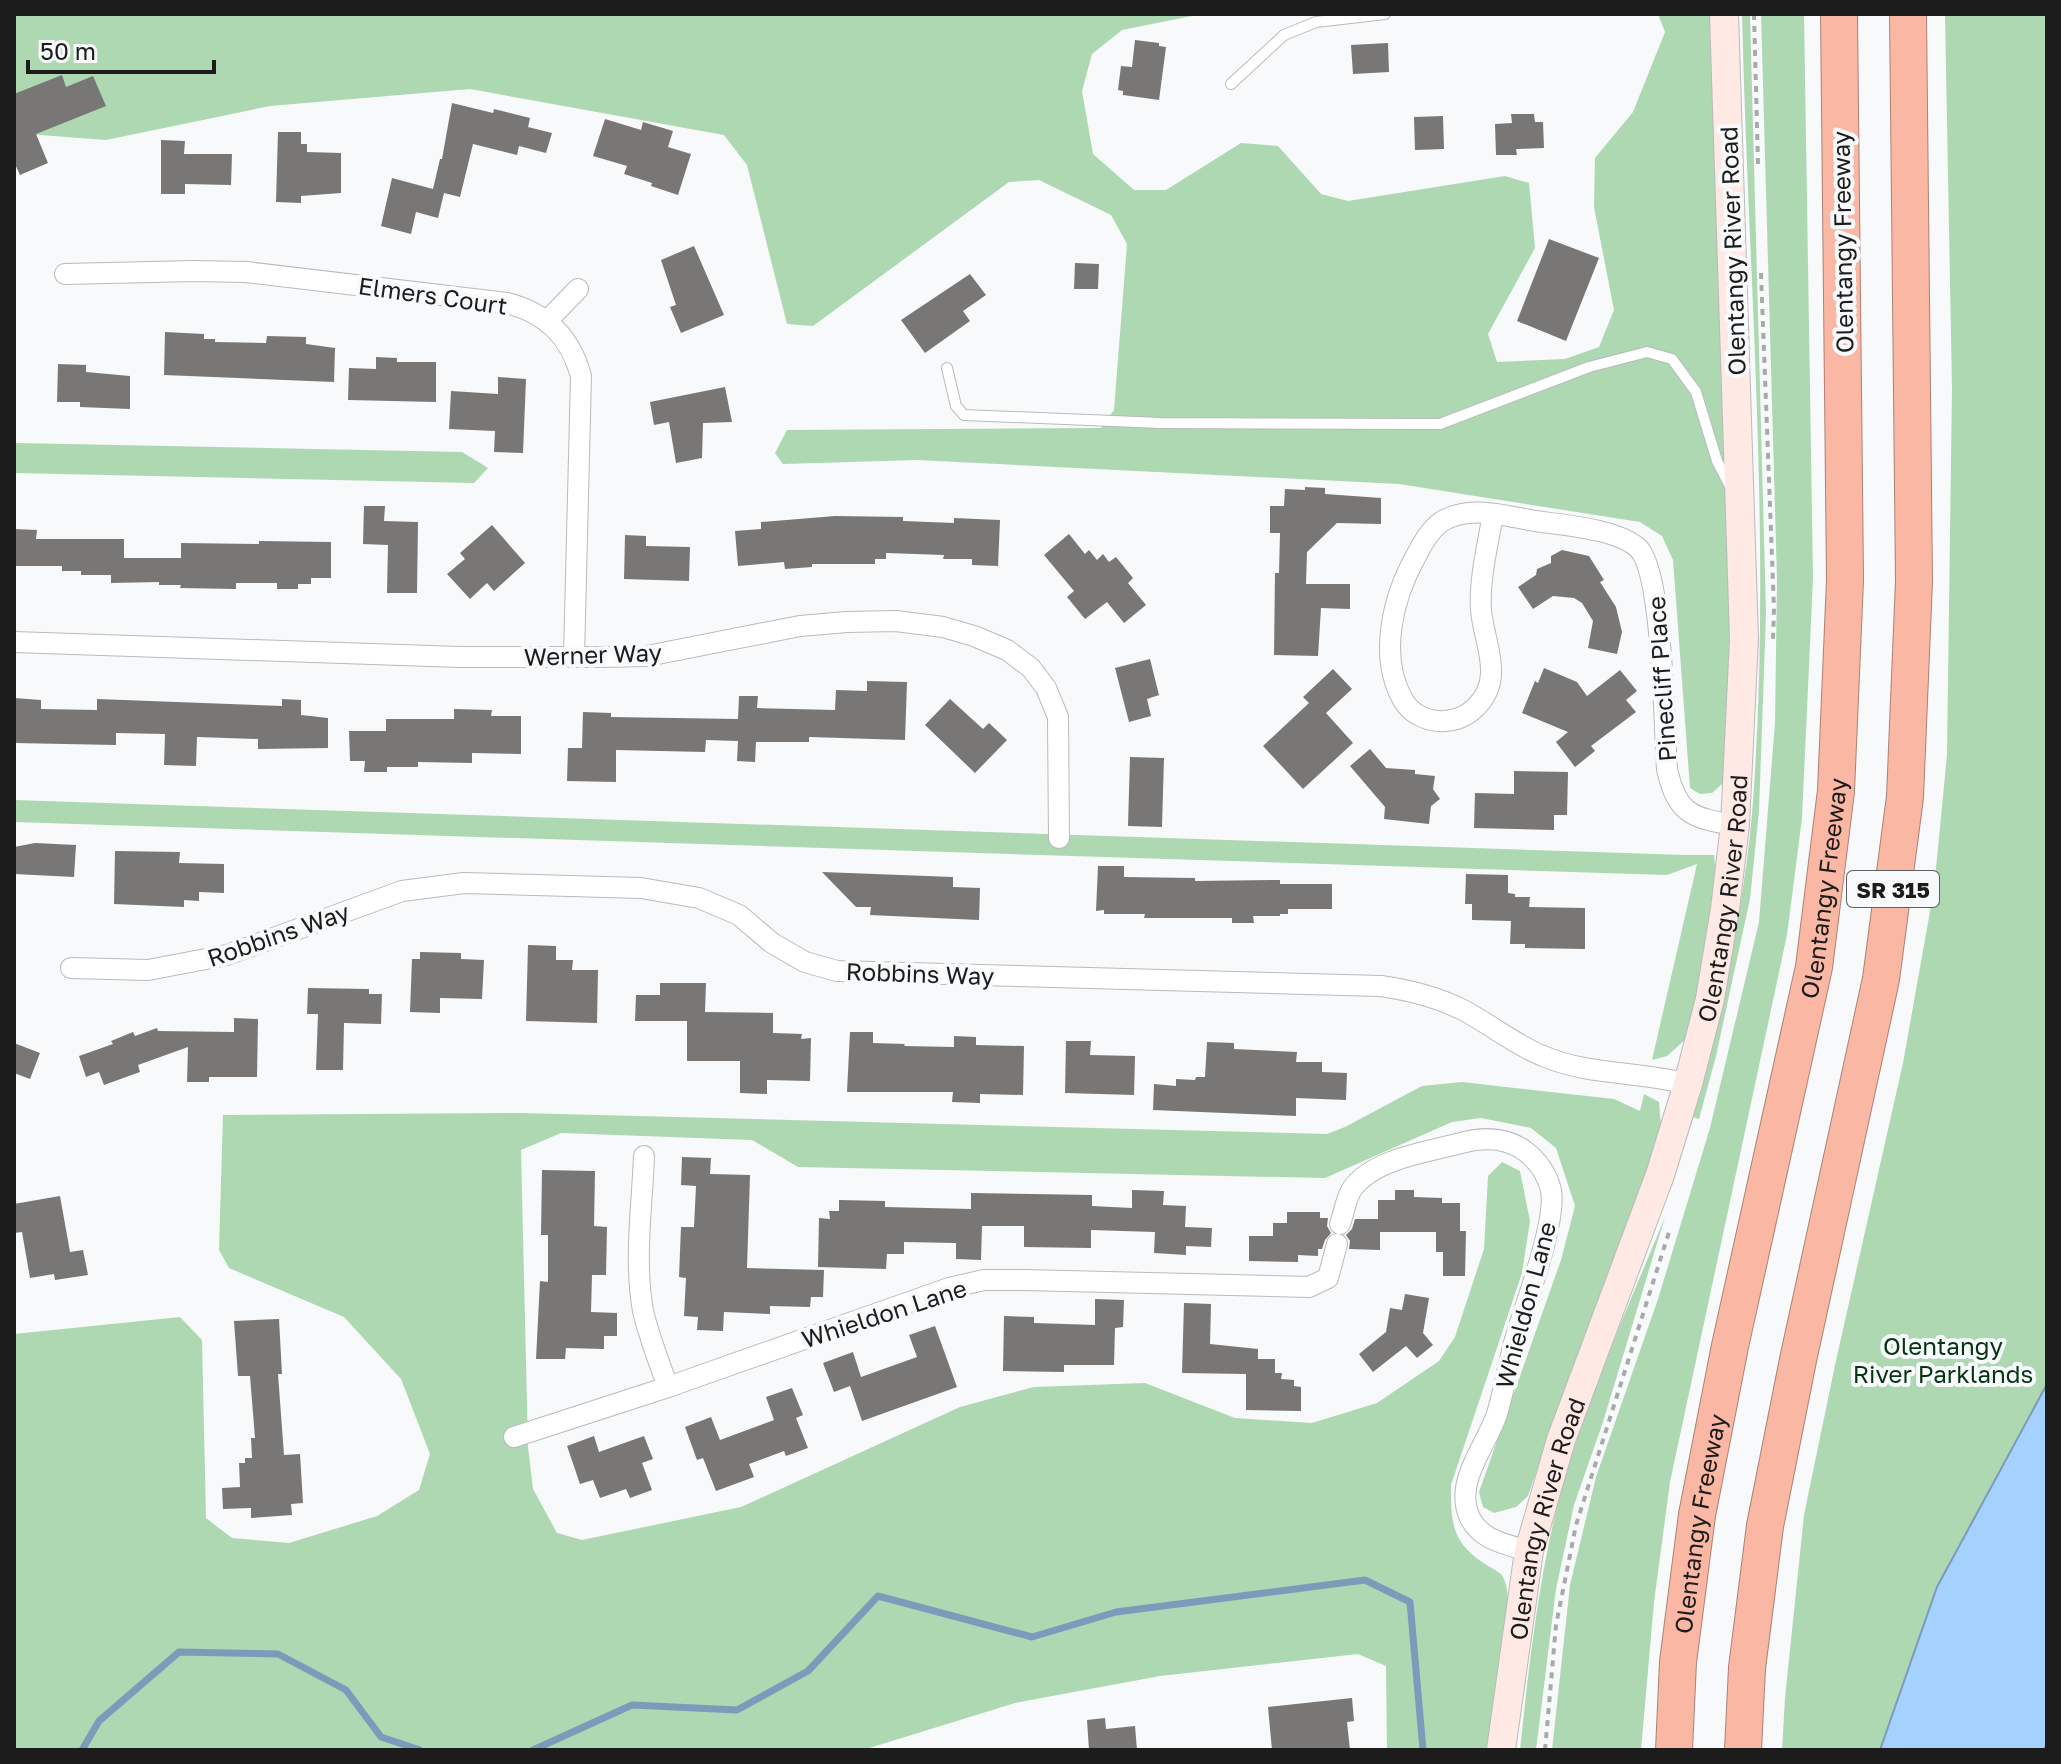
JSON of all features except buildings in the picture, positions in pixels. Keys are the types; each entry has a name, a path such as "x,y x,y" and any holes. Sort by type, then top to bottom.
{"highway":[{"name":"Olentangy Freeway","path":"1674,1750 1678,1662 1697,1515 1730,1346 1814,967 1836,791 1845,580 1839,14"},
{"name":"SR 315","path":"1743,1750 1747,1668 1765,1526 1881,979 1905,797 1914,581 1908,14"}],"main road":[{"name":"Olentangy River Road","path":"1501,1750 1529,1551 1561,1440 1660,1175 1688,1084 1710,999 1735,825 1744,639 1724,14"}],"street":[{"name":"Elmers Court","path":"65,274 246,272 507,303 527,308 548,320 575,355 581,376 574,657"},
{"path":"548,320 578,289"},
{"name":"Pinecliff Place","path":"1493,514 1481,608 1493,671 1492,681 1483,700 1467,715 1447,721 1426,719 1408,708 1395,680 1391,656 1393,611 1401,587 1428,535 1439,524 1469,512 1493,514 1589,530 1625,539 1640,550 1649,565 1656,599 1670,784 1675,799 1698,819 1735,825"},
{"name":"Werner Way","path":"14,642 460,657 647,656 800,626 896,621 943,627 1007,650 1031,668 1046,688 1058,717 1059,838"},
{"name":"Robbins Way","path":"71,968 148,970 227,955 402,891 424,887 464,883 641,888 699,898 739,915 772,943 805,962 837,971 1381,986 1417,992 1462,1009 1541,1056 1577,1068 1665,1078 1688,1084"},
{"name":"Whieldon Lane","path":"514,1437 668,1387 949,1288 972,1283 1025,1280 1309,1287 1328,1278 1332,1272 1352,1190 1375,1168 1470,1140 1488,1138 1506,1141 1536,1160 1546,1174 1551,1192 1548,1228 1496,1416 1465,1492 1467,1512 1477,1529 1492,1541 1529,1551"},
{"path":"644,1156 640,1266 643,1309 668,1387"}],"lane":[{"path":"1231,84 1284,35 1316,22 1385,14"},
{"path":"947,368 956,406 964,415 1161,423 1440,424 1589,367 1647,352 1672,359 1696,392 1717,461 1740,508"}],"green space":[{"path":"14,14 1202,14 1122,30 1092,54 1082,91 1093,154 1134,190 1166,190 1241,143 1278,146 1321,194 1348,201 1505,176 1529,183 1535,248 1488,334 1497,362 1565,359 1599,347 1614,310 1594,207 1595,158 1633,112 1665,32 1658,14 1716,14 1731,529 1728,742 1723,783 1712,793 1700,794 1690,788 1673,560 1662,536 1640,522 1399,484 917,460 783,464 775,453 787,430 1101,428 1114,410 1127,244 1111,215 1039,180 1009,182 813,326 787,324 747,165 724,135 470,89 270,106 106,140 14,133"},
{"path":"1742,14 1750,14 1766,614 1759,811 1750,899 1699,1119 1693,1117 1721,1005 1743,890 1752,814 1758,715 1760,515"},
{"path":"1761,14 1804,14 1813,578 1802,818 1787,935 1670,1482 1654,1602 1641,1750 1552,1750 1570,1585 1596,1477 1658,1299 1710,1128 1759,922 1775,723 1777,580"},
{"name":"Olentangy River Parklands","path":"1945,14 2047,14 2047,1384 1937,1587 1880,1750 1782,1750 1804,1515 1903,1063 1934,889 1947,755 1952,388"},
{"path":"14,443 462,452 488,468 474,483 14,473"},
{"path":"14,800 1714,855 1716,876 1692,1021 1686,1039 1667,1056 1652,1060 1697,864 1667,875 14,822"},
{"path":"1462,1082 1614,1099 1640,1111 1644,1094 1659,1102 1661,1125 1640,1193 1566,1385 1528,1496 1516,1507 1494,1513 1483,1507 1479,1492 1561,1260 1575,1206 1556,1148 1531,1128 1481,1118 1452,1122 1325,1178 798,1167 752,1140 561,1133 521,1150 528,1447 533,1489 557,1533 582,1540 741,1507 960,1407 1034,1387 1145,1383 1235,1418 1312,1423 1377,1403 1439,1361 1455,1337 1484,1249 1488,1176 1502,1162 1520,1171 1530,1221 1522,1273 1451,1485 1453,1520 1459,1539 1474,1556 1501,1574 1508,1596 1490,1750 1387,1750 1386,1666 1358,1654 1160,1676 1015,1703 863,1750 14,1750 14,1334 180,1317 202,1340 206,1518 232,1538 289,1543 377,1516 419,1490 430,1454 401,1379 344,1317 229,1268 219,1250 223,1115 520,1113 1327,1134 1422,1086"},
{"path":"1665,1217 1603,1422 1574,1505 1556,1589 1536,1750 1520,1750 1543,1576 1566,1473 1600,1376"}],"water":[{"path":"2047,1384 2047,1742 2044,1750 1880,1750 1937,1587"}],"waterway":[{"path":"533,1750 632,1705 737,1710 808,1671 878,1596 1032,1637 1116,1612 1365,1580 1410,1602 1423,1750"},
{"path":"82,1750 99,1721 179,1652 278,1654 346,1690 381,1737 420,1750"}]}
